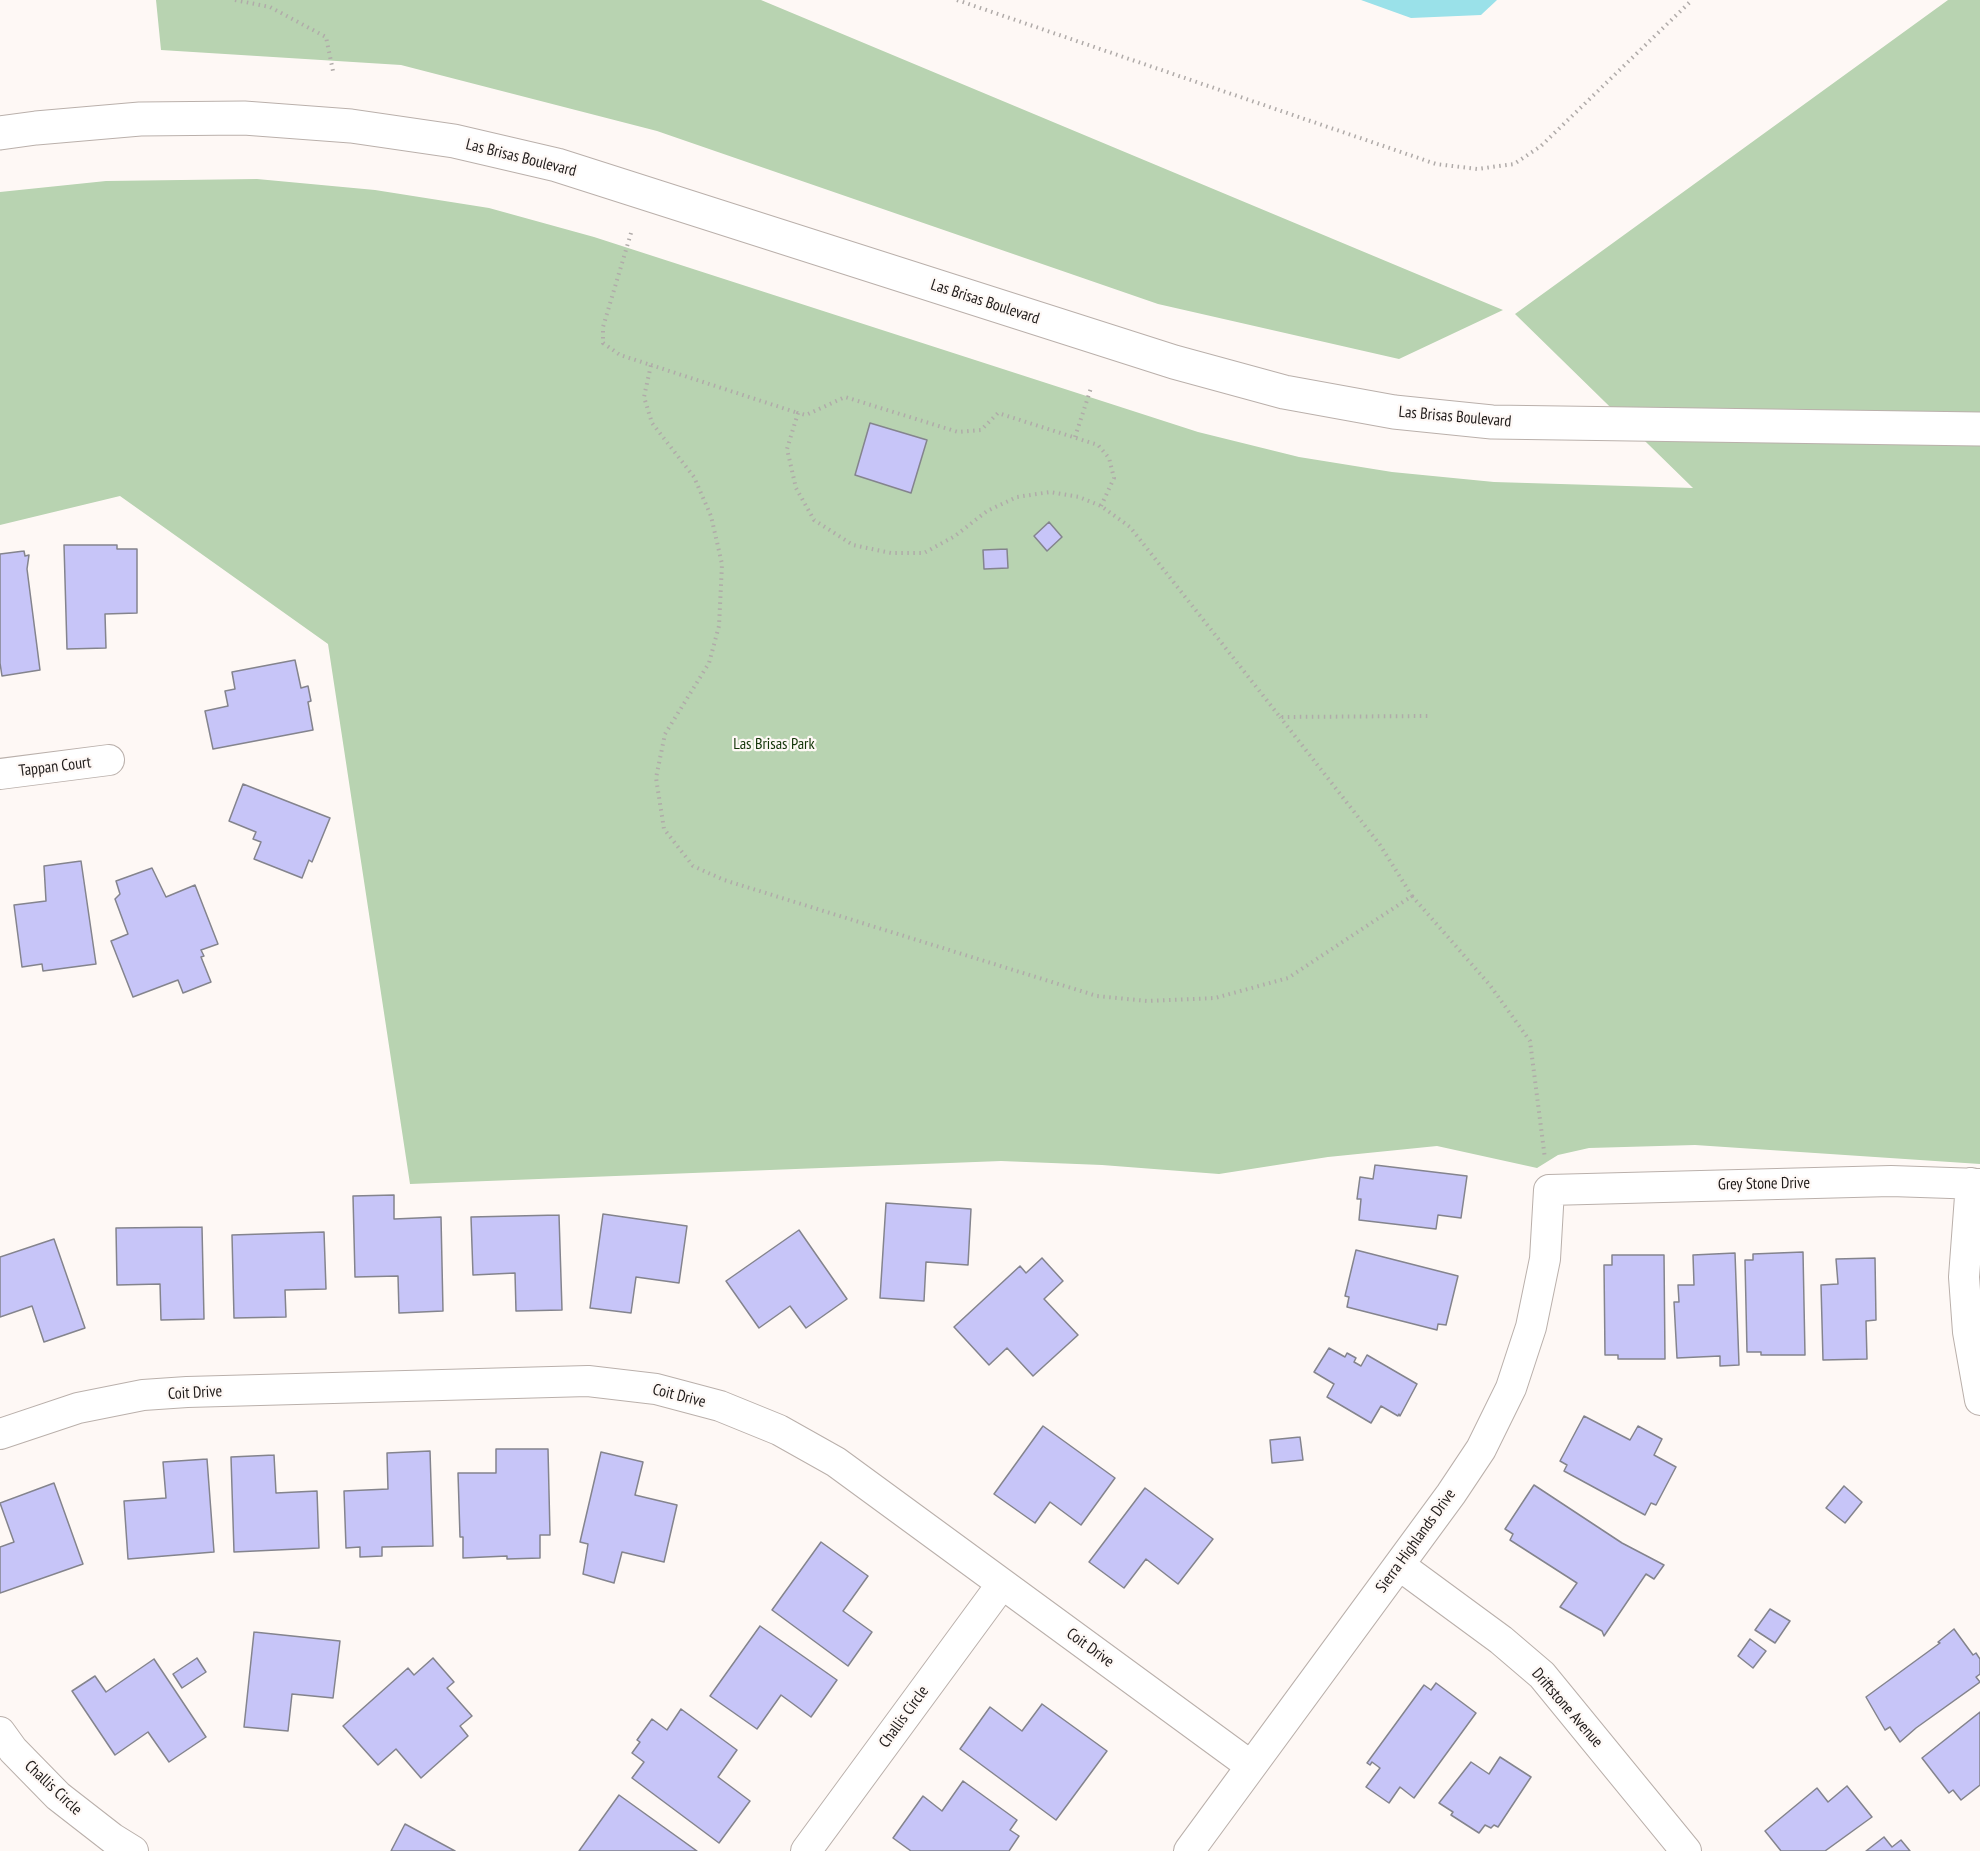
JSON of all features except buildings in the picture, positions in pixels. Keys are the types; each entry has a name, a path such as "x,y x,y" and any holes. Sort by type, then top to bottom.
{"street":[{"name":"Las Brisas Boulevard","path":"0,134 36,128 140,119 244,118 351,126 454,141 557,165 1174,362 1284,392 1394,412 1492,422 1980,429"},
{"name":"Tappan Court","path":"0,774 109,760"},
{"name":"Grey Stone Drive","path":"1549,1190 1891,1181 1975,1183"},
{"path":"1975,1183 1964,1278 1968,1332 1980,1400"},
{"name":"Sierra Highlands Drive","path":"1189,1851 1400,1565 1481,1449 1511,1388 1531,1327 1545,1259 1549,1190"},
{"name":"Coit Drive","path":"0,1434 78,1408 143,1395 588,1381 656,1389 720,1406 779,1430 836,1462 1251,1766"},
{"name":"Driftstone Avenue","path":"1400,1565 1501,1640 1542,1676 1686,1851"},
{"name":"Challis Circle","path":"807,1851 1002,1584"},
{"name":"Challis Circle","path":"0,1732 13,1750 58,1796 123,1845"}],"path":[{"path":"235,0 270,7 326,37 333,71"},
{"path":"957,0 1436,164 1477,169 1514,164 1541,146 1692,0"},
{"path":"631,233 603,327 603,343 620,355 806,415 844,397 958,432 981,430 998,413 1075,437 1098,445 1109,458 1114,478 1101,506"},
{"path":"651,366 644,397 652,423 694,477 711,516 722,564 720,626 709,663 665,734 656,778 664,829 693,866 724,880 1096,996 1147,1000 1215,998 1288,978 1412,896"},
{"path":"1075,437 1091,388"},
{"path":"798,413 788,449 796,488 814,520 853,545 891,553 924,553 955,536 987,511 1017,497 1050,492 1079,497 1101,506 1130,527 1380,844 1412,896 1489,984 1530,1041 1549,1190"},
{"path":"1280,717 1429,716"}],"green space":[{"path":"156,0 761,0 1503,310 1399,359 1158,304 657,131 401,65 161,50"},
{"name":"Las Brisas Park","path":"1948,0 1980,0 1980,1164 1695,1145 1589,1148 1558,1155 1537,1168 1437,1146 1328,1157 1219,1174 1102,1165 1001,1161 410,1184 328,644 120,496 0,525 0,192 106,181 257,179 375,190 489,208 594,237 1198,432 1299,457 1392,472 1494,482 1693,488 1515,314"}],"water":[{"path":"1361,0 1497,0 1481,15 1411,18"}]}
